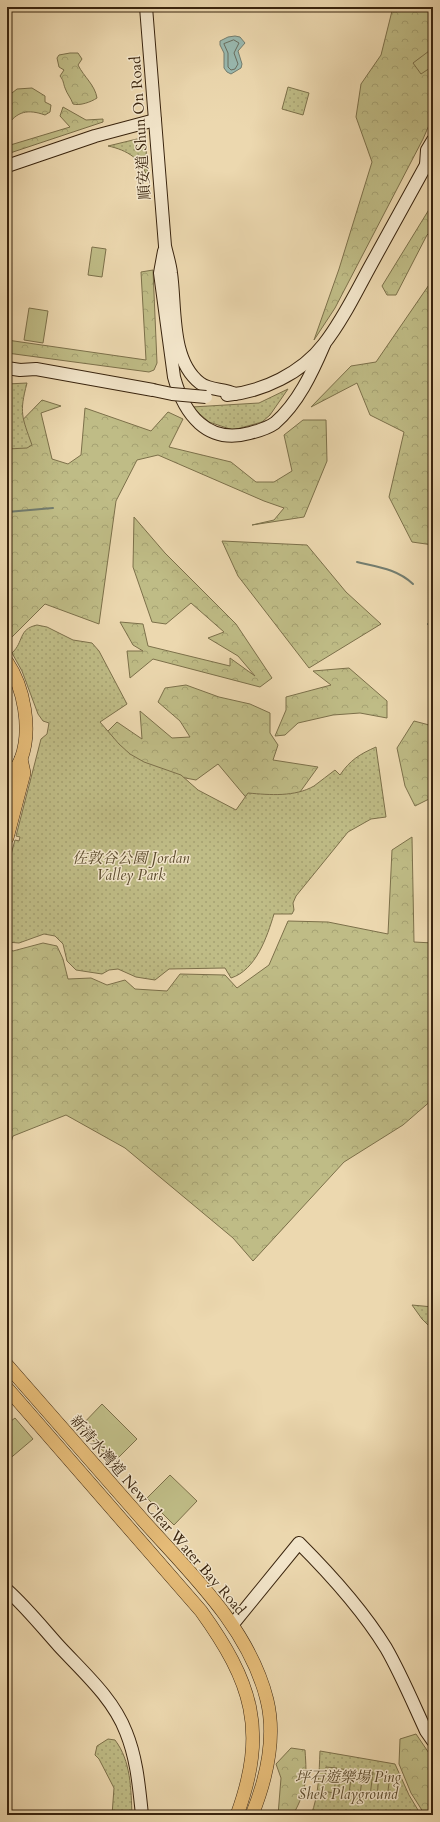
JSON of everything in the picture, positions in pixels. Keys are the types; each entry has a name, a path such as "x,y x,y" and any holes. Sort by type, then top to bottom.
{"main road":[{"path":"7,662 18,682 24,707 25,727 21,759 24,773 7,835"},
{"path":"7,800 14,771 21,759"},
{"name":"新清水灣道 New Clear Water Bay Road","path":"7,1365 233,1624 260,1676 267,1701 270,1725 269,1747 263,1782 252,1815"},
{"name":"新清水灣道 New Clear Water Bay Road","path":"7,1388 169,1572 201,1611 224,1644 245,1688 253,1718 254,1733 248,1781 237,1815"},
{"path":"224,1644 233,1624"}],"street":[{"name":"順安道 Shun On Road","path":"146,7 165,246 171,272 179,346 185,365 202,384 235,394"},
{"path":"7,166 95,136 155,120"},
{"path":"7,368 20,370 36,369 172,394 206,397 248,392 283,378 297,369 324,345 351,302 430,161 427,150 433,140"},
{"name":"順安道 Shun On Road","path":"165,246 160,273 174,377 178,392 185,407 196,422 216,433 230,435 244,435 261,430 274,423 299,395 315,367 324,345"},
{"path":"7,360 21,362 36,369"},
{"path":"233,1624 299,1543 346,1593 374,1630 387,1650 429,1729 433,1742"},
{"path":"7,1590 88,1677 106,1698 120,1719 126,1730 135,1760 142,1815"}],"green space":[{"path":"393,7 433,7 433,116 423,139 335,308 314,340 339,269 372,162 356,117 361,84 381,55"},
{"path":"433,48 433,66 421,74 413,63"},
{"path":"78,53 82,59 78,65 96,93 97,98 92,101 82,104 73,104 66,90 60,76 64,70 59,67 57,58 59,55"},
{"path":"288,87 309,93 303,115 282,109"},
{"path":"32,88 45,96 45,102 51,105 50,112 45,115 33,112 19,114 7,126 7,97 17,89"},
{"path":"63,107 86,120 103,119 103,122 7,154 7,146 70,127 60,116"},
{"path":"137,139 142,140 146,148 148,179 142,166 133,156 108,146"},
{"path":"433,203 433,229 427,235 396,295 387,295 382,286"},
{"path":"92,247 106,249 102,277 88,275"},
{"path":"153,270 157,363 154,370 149,372 7,353 7,340 146,360 141,272"},
{"path":"433,279 433,545 412,542 389,497 404,432 370,415 357,383 311,407 351,366 376,362"},
{"path":"29,308 48,311 43,343 24,340"},
{"path":"27,383 22,408 24,421 32,445 27,448 7,449 7,384"},
{"path":"288,389 270,415 262,422 233,430 209,422 192,407 259,403"},
{"path":"42,400 61,406 41,413 52,459 68,464 81,455 85,408 151,431 168,412 183,419 169,447 231,462 256,482 274,482 292,471 284,435 303,420 326,420 327,461 304,517 252,525 274,520 284,508 264,501 158,455 137,460 116,501 99,624 45,604 10,639 7,638 7,436"},
{"path":"134,517 165,553 236,624 272,678 260,687 153,659 130,678 127,651 143,651 133,645 120,622 143,624 148,646 230,666 230,658 255,676 238,656 208,638 224,632 191,603 166,624 152,622 133,567"},
{"path":"222,541 307,545 346,592 381,624 309,668 238,576"},
{"name":"佐敦谷公園 Jordan Valley Park","path":"37,625 47,627 73,640 92,643 99,651 127,704 100,722 119,744 130,754 144,762 181,775 198,790 236,810 248,793 274,795 291,794 307,790 335,770 340,775 356,758 376,747 386,817 371,819 348,832 296,896 293,903 294,910 292,914 274,914 268,933 259,952 254,960 240,974 231,978 225,968 169,969 155,980 136,977 118,969 109,970 102,974 76,970 67,961 63,944 55,936 44,934 19,943 7,942 7,869 15,840 19,841 20,837 16,836 41,739 47,734 49,723 43,721 38,714 22,671 12,653 16,649 24,633 31,627"},
{"path":"349,668 387,701 387,718 360,713 333,715 298,723 285,735 275,736 286,710 286,697 331,685 313,671"},
{"path":"186,685 219,697 250,704 270,713 270,733 278,745 273,760 318,767 295,799 254,807 218,764 196,780 164,774 149,776 103,736 117,722 142,739 140,711 172,738 190,737 180,721 158,702 165,688"},
{"path":"414,721 433,726 433,797 415,806 405,786 397,748"},
{"path":"412,837 414,942 433,943 433,1099 403,1125 344,1162 253,1261 233,1238 125,1148 66,1115 13,1136 7,1155 7,948 13,951 43,943 57,946 63,959 68,979 91,978 107,985 125,980 135,989 167,991 180,974 225,975 237,988 269,965 288,921 328,922 388,934 392,850"},
{"path":"412,1305 433,1307 433,1330 422,1319"},
{"path":"102,1404 137,1439 114,1462 80,1427"},
{"path":"15,1418 33,1439 7,1461 7,1424"},
{"path":"170,1475 197,1501 174,1525 147,1498"},
{"path":"416,1734 433,1759 433,1815 425,1815 411,1793 399,1764 400,1739"},
{"path":"108,1739 115,1740 127,1766 132,1815 112,1815 114,1788 99,1759 95,1755 97,1746"},
{"path":"291,1748 305,1750 305,1784 301,1798 293,1815 278,1815 281,1778 276,1764"},
{"name":"坪石遊樂場 Ping Shek Playground","path":"320,1751 395,1764 409,1795 421,1815 311,1815 317,1792"},
{"path":"326,1767 337,1768 334,1793 323,1791"},
{"path":"341,1769 352,1770 349,1794 338,1793"},
{"path":"363,1771 373,1772 370,1796 360,1795"},
{"path":"379,1774 390,1775 387,1799 377,1798"}],"water":[{"path":"228,37 240,37 245,43 238,51 242,64 241,68 231,74 224,68 224,53 220,45 220,41"}],"waterway":[{"path":"7,512 53,508"},
{"path":"357,562 394,572 413,584"},
{"path":"428,624 433,626"}]}
